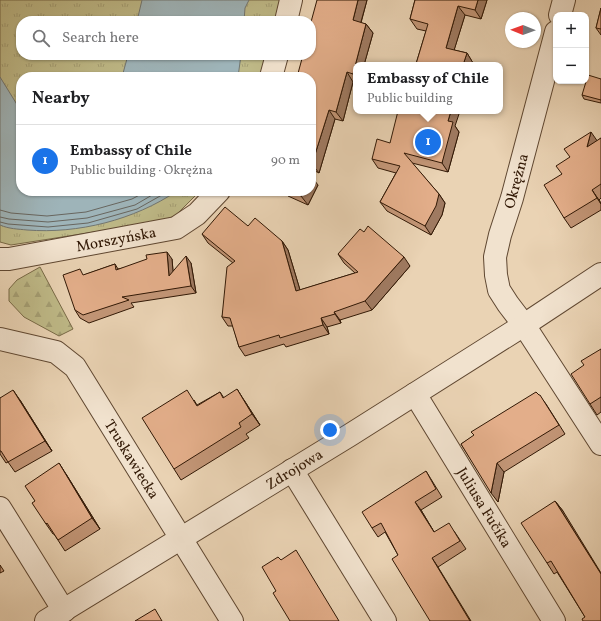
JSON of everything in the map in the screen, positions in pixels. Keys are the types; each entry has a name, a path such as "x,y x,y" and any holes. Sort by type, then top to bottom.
{"street":[{"path":"287,16 291,0"},
{"path":"561,12 564,0"},
{"name":"Okrężna","path":"553,43 496,257 496,275 499,290 524,325 601,444"},
{"path":"272,72 276,60"},
{"name":"Morszyńska","path":"3,263 176,228 197,214 214,196"},
{"name":"Zdrojowa","path":"55,616 415,394 601,274"},
{"name":"Truskawiecka","path":"0,338 56,352 75,367 232,621"},
{"name":"Juliusa Fučíka","path":"415,394 554,621"},
{"path":"292,470 386,621"},
{"path":"0,508 55,616"}],"green space":[{"path":"0,0 281,0 276,16 16,16 16,60 265,60 262,72 16,72 16,196 195,196 175,216 158,222 11,245 0,242"},
{"path":"40,267 73,329 59,336 24,317 9,301 9,289 17,280"}],"water":[{"path":"142,0 249,0 245,8 244,16 138,16"},
{"path":"127,60 240,60 239,72 123,72"},
{"path":"0,77 16,103 16,196 168,196 143,210 105,223 86,227 46,231 14,229 0,225"}],"building":[{"path":"317,0 358,0 353,20 366,24 356,62 353,62 353,74 347,72 336,112 329,110 316,151 316,72 298,72 302,60 316,60 316,16 313,16"},
{"path":"415,0 478,0 475,10 458,6 446,48 467,53 464,62 417,62 428,24 410,19"},
{"path":"601,8 601,29 596,28"},
{"path":"589,75 601,79 601,100 582,95 585,84 589,84"},
{"path":"397,114 450,114 448,121 453,122 442,163 404,153 439,194 436,206 425,226 380,202 400,166 372,159 377,139 390,143"},
{"path":"591,132 587,147 601,138 601,184 592,190 597,198 564,218 544,185 562,174 556,166 570,157 564,149"},
{"path":"225,207 248,226 255,218 282,241 296,291 358,272 338,254 360,229 364,232 368,226 404,257 365,301 334,312 335,314 321,318 323,325 280,338 279,335 239,347 230,318 222,317 227,267 235,261 202,234"},
{"path":"167,252 169,276 186,256 191,286 122,297 129,300 83,315 75,310 63,275 80,269 83,275 115,264 116,270 147,259 146,255"},
{"path":"601,349 601,397 590,404 571,374 584,365 581,361"},
{"path":"237,389 252,414 239,423 241,427 174,469 142,418 187,390 197,406 220,392 223,398"},
{"path":"13,390 45,441 8,462 0,451 0,398"},
{"path":"536,392 540,395 559,425 497,463 491,493 461,444 474,435 471,432"},
{"path":"59,463 92,518 58,540 32,503 35,501 25,486"},
{"path":"426,471 436,489 415,502 434,532 449,523 460,541 432,558 470,621 430,621 392,559 398,555 381,523 372,528 362,512"},
{"path":"555,501 601,574 601,621 583,621 582,619 585,617 551,561 547,563 521,523"},
{"path":"296,550 339,621 290,621 273,593 276,591 262,567 278,557 281,560"},
{"path":"155,609 162,621 135,621"}],"place":[{"name":"Embassy of Chile","path":"428,142"}]}
